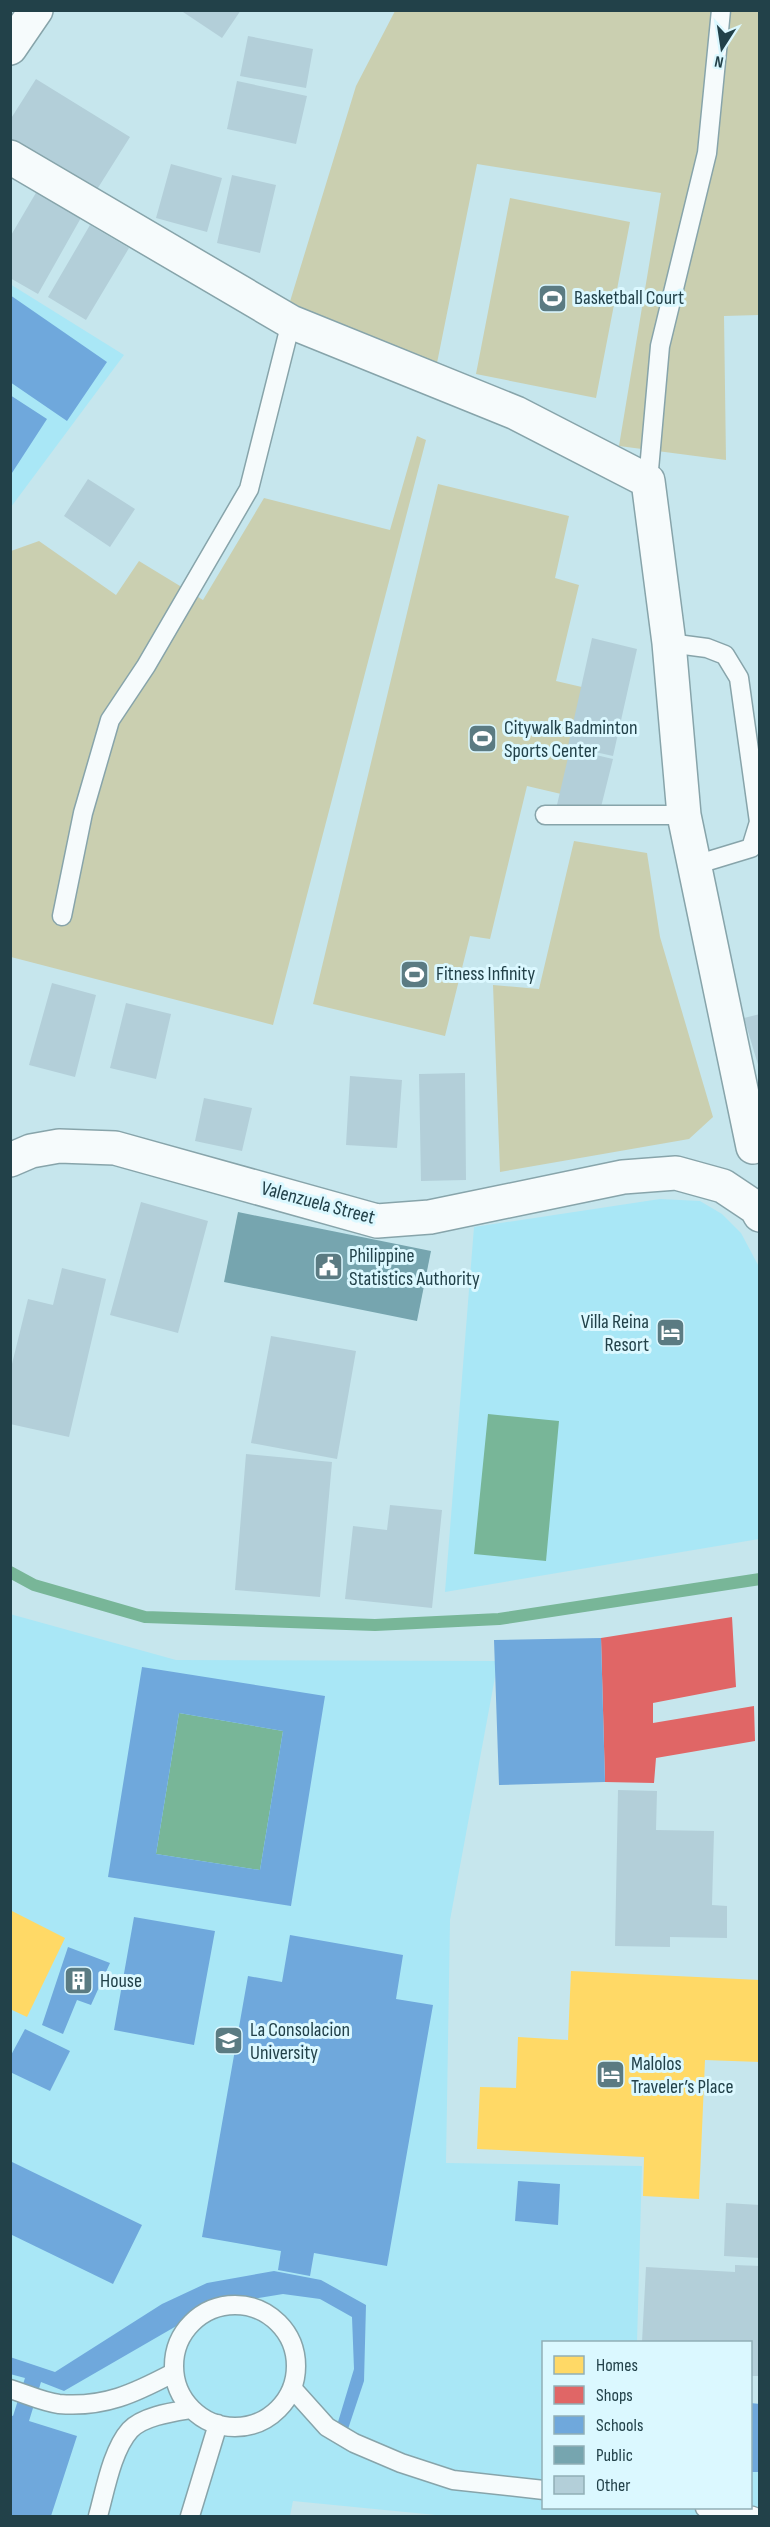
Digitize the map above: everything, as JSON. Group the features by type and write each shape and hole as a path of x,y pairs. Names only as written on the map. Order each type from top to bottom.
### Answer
{"street":[{"path":"10,48 36,10"},
{"path":"10,157 291,322 516,413 648,481 669,643 684,815 756,1147 750,1206"},
{"name":"Valenzuela Street","path":"10,1160 31,1151 59,1146 115,1148 377,1221 430,1218 623,1178 676,1173 723,1186 750,1206"}],"lane":[{"path":"648,481 660,346 708,153 720,10"},
{"path":"63,916 82,813 110,720 146,666 249,489 291,322"},
{"path":"669,643 706,648 725,655 739,678 759,822 751,848 695,865"},
{"path":"545,815 684,815"},
{"path":"231,2304 251,2306 270,2315 285,2329 294,2348 297,2368 292,2388 282,2406 266,2419 246,2426 226,2427 207,2421 191,2409 179,2392 173,2373 174,2353 181,2334 194,2319 212,2308 231,2304"},
{"path":"10,2389 58,2404 104,2403 134,2393 173,2373"},
{"path":"292,2388 327,2427 354,2443 401,2463 453,2480 542,2490"},
{"path":"98,2517 112,2463 130,2429 158,2415 191,2409"},
{"path":"190,2517 218,2424"},
{"path":"710,2509 753,2517"}],"shaded area":[{"path":"395,11 759,11 759,315 724,316 726,460 619,446 661,193 477,164 435,373 288,308 356,86"},
{"name":"Basketball Court","path":"510,198 630,222 596,398 476,374"},
{"path":"10,284 124,355 11,507 10,507"},
{"path":"417,436 426,440 273,1025 11,957 11,551 39,541 116,595 139,561 203,600 264,498 390,530"},
{"name":"Citywalk Badminton Sports Center","path":"438,484 569,516 555,578 579,585 556,681 599,691 574,797 527,786 490,939 470,936 445,1036 313,1004"},
{"path":"574,841 647,853 660,937 713,1117 689,1139 500,1172 493,985 539,989"},
{"path":"660,1199 700,1201 722,1214 741,1233 758,1265 759,1539 445,1592 474,1227"},
{"path":"488,1414 559,1421 546,1561 474,1554"},
{"name":"La Consolacion University","path":"10,1614 176,1660 498,1661 450,1920 446,2163 642,2166 637,2341 542,2341 542,2509 752,2509 752,2403 759,2404 759,2516 446,2516 293,2501 290,2516 11,2516"},
{"path":"179,1713 283,1731 260,1870 156,1854"}],"building: Homes":[{"path":"10,1910 65,1938 27,2017 10,2009"},
{"name":"Malolos Traveler’s Place","path":"571,1971 760,1980 760,2062 705,2060 699,2199 643,2196 644,2157 477,2149 480,2087 516,2088 518,2037 568,2040"}],"building: Shops":[{"path":"732,1617 736,1687 653,1703 653,1723 754,1706 755,1741 656,1758 654,1783 605,1782 601,1638"}],"building: Schools":[{"path":"10,295 107,362 67,421 10,382"},
{"path":"10,395 47,419 10,476"},
{"path":"601,1638 605,1782 499,1785 494,1640"},
{"path":"142,1667 325,1696 291,1906 108,1877","holes":["179,1713 283,1731 260,1870 156,1854"]},
{"path":"134,1917 215,1931 194,2045 114,2030"},
{"path":"290,1935 403,1955 396,1999 433,2005 387,2266 314,2253 310,2276 278,2270 281,2251 202,2237 248,1976 282,1982"},
{"name":"House","path":"68,1947 110,1963 91,2005 77,2000 63,2034 42,2025"},
{"path":"25,2029 70,2051 50,2091 10,2072 10,2057"},
{"path":"10,2161 142,2225 113,2284 10,2234"},
{"path":"518,2181 560,2184 558,2225 515,2221"},
{"path":"274,2271 321,2280 366,2305 364,2381 346,2435 335,2432 354,2369 352,2317 320,2299 283,2294 211,2306 64,2391 41,2382 29,2421 77,2436 51,2516 10,2516 10,2415 13,2416 25,2378 10,2374 10,2357 55,2372 162,2304 207,2283"},
{"path":"752,2403 760,2404 760,2472 752,2472"}],"building: Public":[{"name":"Philippine Statistics Authority","path":"238,1212 431,1251 417,1321 224,1282"}],"building: Other":[{"path":"180,10 241,10 222,38"},
{"path":"248,36 313,49 306,88 240,76"},
{"path":"36,79 130,137 96,191 10,140 10,120"},
{"path":"237,81 307,96 296,144 227,129"},
{"path":"171,164 222,178 207,232 156,218"},
{"path":"232,175 276,185 260,253 217,243"},
{"path":"37,191 82,216 38,294 10,278 10,237"},
{"path":"90,225 129,248 86,320 48,297"},
{"path":"88,479 135,509 110,547 64,516"},
{"path":"592,638 637,649 613,756 568,746"},
{"path":"570,749 613,759 599,815 557,805"},
{"path":"52,983 96,995 75,1077 29,1065"},
{"path":"126,1003 171,1014 156,1079 110,1068"},
{"path":"760,1014 760,1068 759,1068 744,1018"},
{"path":"465,1073 466,1180 421,1181 419,1074"},
{"path":"350,1076 402,1080 397,1148 346,1145"},
{"path":"204,1098 252,1108 242,1151 195,1141"},
{"path":"141,1202 208,1221 178,1333 110,1315"},
{"path":"62,1268 106,1279 69,1437 10,1424 10,1372 28,1299 53,1305"},
{"path":"271,1336 356,1351 337,1459 251,1443"},
{"path":"246,1454 332,1462 320,1597 235,1590"},
{"path":"390,1505 442,1510 432,1608 345,1599 353,1526 387,1530"},
{"path":"618,1790 657,1791 656,1830 714,1831 712,1905 727,1906 727,1938 670,1937 670,1947 615,1946"},
{"path":"726,2203 760,2205 760,2258 724,2256"},
{"path":"735,2265 760,2266 760,2376 752,2376 752,2341 642,2341 646,2267 735,2272"}],"waterway":[{"path":"10,1572 34,1585 145,1617 375,1625 499,1619 760,1579"}],"place":[{"name":"Basketball Court","path":"553,298"},
{"name":"Citywalk Badminton Sports Center","path":"483,739"},
{"name":"Fitness Infinity","path":"415,974"},
{"name":"Philippine Statistics Authority","path":"328,1267"},
{"name":"Villa Reina Resort","path":"670,1333"},
{"name":"House","path":"79,1981"},
{"name":"La Consolacion University","path":"229,2041"},
{"name":"Malolos Traveler’s Place","path":"610,2075"}]}
